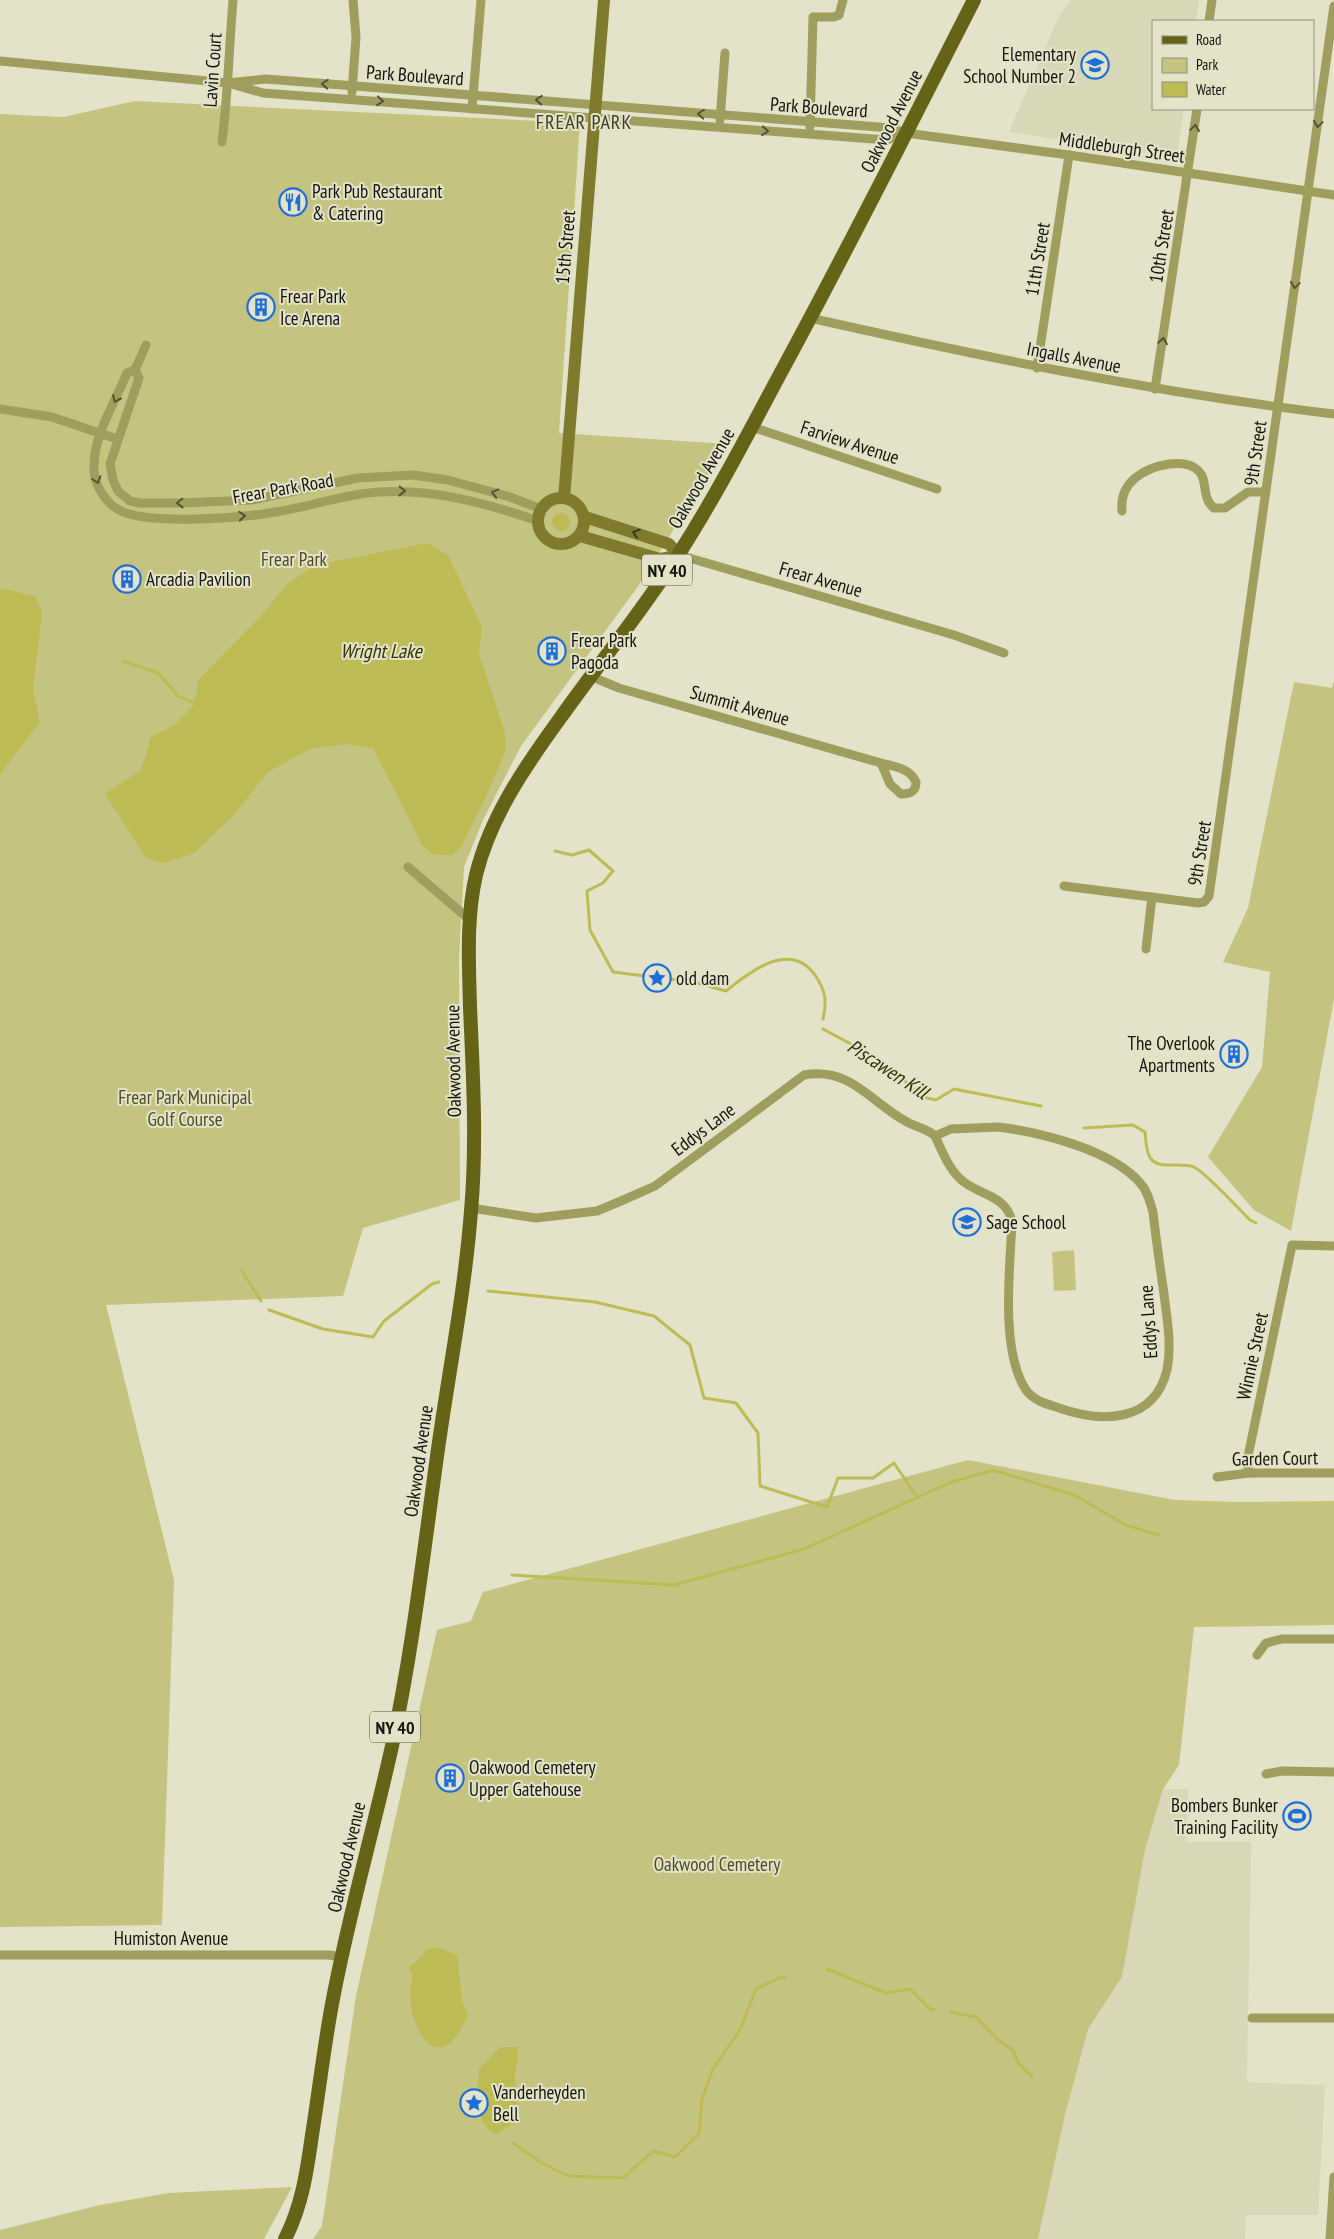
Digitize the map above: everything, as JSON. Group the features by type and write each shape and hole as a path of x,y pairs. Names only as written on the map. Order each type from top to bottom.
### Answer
{"main road":[{"name":"Oakwood Avenue","path":"285,2239 296,2215 307,2171 332,2005 391,1750 406,1676 445,1402 462,1301 472,1208 473,1091 469,957 470,920 474,881 482,853 494,824 531,759 679,554 752,427 974,0"}],"street":[{"name":"Lavin Court","path":"222,142 228,96 233,0"},
{"path":"352,0 356,37 352,99"},
{"path":"472,109 481,0"},
{"name":"15th Street","path":"564,498 604,0"},
{"path":"809,134 813,17 834,17 839,15 843,0"},
{"path":"1209,20 1212,0"},
{"name":"9th Street","path":"1152,897 1204,902 1209,896 1334,6"},
{"path":"720,127 726,53"},
{"name":"Park Boulevard","path":"0,61 228,83 263,93 472,109 720,116 892,128 906,133"},
{"name":"Park Boulevard","path":"228,83 266,79 473,95 720,127 887,140 906,133"},
{"name":"10th Street","path":"1155,389 1198,110"},
{"name":"Middleburgh Street","path":"906,133 1069,155 1334,195"},
{"name":"11th Street","path":"1037,368 1069,155"},
{"name":"Ingalls Avenue","path":"810,318 1037,368 1155,389 1334,414"},
{"name":"Frear Park Road","path":"146,345 135,370 128,373 96,444 94,471 102,494 115,508 142,518 260,515 354,495 395,491 443,495 540,515"},
{"name":"Frear Park Road","path":"135,370 139,378 110,464 112,480 122,495 130,500 140,503 252,500 358,478 414,475 448,480 510,497 540,515"},
{"path":"0,409 52,417 117,439"},
{"name":"Farview Avenue","path":"752,427 937,489"},
{"path":"1122,511 1124,497 1135,477 1155,466 1173,464 1195,468 1204,479 1207,499 1214,508 1225,508 1248,492 1266,492"},
{"path":"564,498 577,504 585,523 580,536 568,544 554,543 542,535 540,515 551,500 564,498"},
{"path":"584,517 669,544 679,554"},
{"path":"580,536 660,559 679,554"},
{"name":"Frear Avenue","path":"679,554 954,635 1004,653"},
{"name":"Summit Avenue","path":"590,676 619,688 881,763"},
{"path":"408,867 470,920"},
{"path":"1064,886 1152,897 1146,949"},
{"name":"Eddys Lane","path":"472,1208 536,1218 597,1210 655,1186 804,1074 821,1072 832,1074 858,1086 907,1122 935,1136 944,1157 963,1182 991,1194 1011,1213 1008,1320 1019,1375 1026,1390 1032,1397 1072,1413 1114,1417 1132,1414 1146,1405 1158,1393 1167,1370 1168,1329 1153,1212 1148,1196 1140,1183 1111,1160 1102,1156 1059,1139 1016,1129 998,1126 952,1129 935,1136"},
{"name":"Winnie Street","path":"1250,1473 1247,1461 1292,1245 1334,1246"},
{"name":"Garden Court","path":"1217,1477 1250,1473 1334,1473"},
{"path":"1257,1655 1266,1643 1282,1640 1334,1639"},
{"path":"1266,1774 1282,1771 1334,1772"},
{"name":"Humiston Avenue","path":"0,1955 319,1955 342,1957"},
{"path":"1252,2018 1334,2018"},
{"path":"1330,2239 1334,2177"}],"shaded area":[{"name":"Elementary School Number 2","path":"1071,0 1199,0 1196,20 1152,20 1152,110 1184,110 1177,158 1009,132 1059,16"},
{"path":"1163,1789 1188,1789 1186,1842 1251,1842 1247,2082 1325,2085 1318,2215 1246,2215 1245,2239 1038,2239 1065,2115 1088,2029 1122,1977 1145,1851"}],"green space":[{"name":"Frear Park","path":"135,101 580,123 559,433 727,444 639,585 521,746 483,820 464,867 459,956 460,1200 363,1228 343,1296 106,1305 174,1580 162,1925 0,1927 0,114 63,117"},
{"path":"1334,679 1334,999 1291,1231 1254,1210 1208,1157 1262,1067 1270,972 1223,962 1248,908 1294,682 1332,688"},
{"path":"1074,1250 1076,1290 1054,1291 1052,1252"},
{"name":"Oakwood Cemetery","path":"968,1460 1175,1500 1237,1502 1334,1501 1334,1625 1194,1627 1179,1765 1163,1789 1145,1850 1122,1977 1088,2029 1065,2115 1038,2239 313,2239 322,2226 356,1996 437,1630 471,1621 483,1592"},
{"path":"292,2187 264,2239 0,2239 0,2230 100,2205 169,2193"}],"water":[{"path":"561,513 569,518 570,522 565,530 561,531 553,526 552,522 557,514"},
{"name":"Wright Lake","path":"427,543 448,555 482,627 479,654 505,733 505,752 485,799 461,846 453,855 434,855 422,845 373,748 345,744 310,749 268,772 232,817 193,854 164,863 146,858 105,794 141,770 151,737 174,725 194,705 199,679 261,616 287,584 316,565"},
{"path":"0,589 36,597 42,612 33,689 40,722 0,774"},
{"path":"436,1947 457,1955 462,2001 468,2014 456,2036 445,2046 434,2047 424,2040 417,2027 412,2010 410,1992 413,1975 409,1970 410,1966 428,1950"},
{"path":"500,2047 517,2047 518,2051 515,2081 518,2120 496,2135 483,2122 477,2096 479,2069"}],"waterway":[{"name":"Piscawen Kill","path":"123,661 158,673 178,696 196,704"},
{"name":"Piscawen Kill","path":"555,851 572,855 589,850 613,871 603,883 587,891 590,930 613,972 694,982 726,991 747,975 770,962 782,959 794,960 805,965 815,975 821,986 825,1002 823,1019"},
{"name":"Piscawen Kill","path":"823,1029 879,1059 923,1097 936,1100 954,1089 1041,1106"},
{"name":"Piscawen Kill","path":"1084,1128 1133,1125 1145,1132 1148,1152 1153,1161 1161,1165 1194,1167 1250,1220 1256,1223"},
{"path":"242,1271 261,1301"},
{"path":"269,1310 323,1329 373,1337 384,1321 432,1284 439,1282"},
{"path":"488,1291 595,1302 654,1316 690,1345 704,1398 736,1403 758,1433 760,1486 827,1507 838,1478 873,1478 894,1463 917,1497"},
{"path":"512,1575 674,1585 804,1549 949,1483 993,1470 1074,1495 1126,1525 1159,1535"},
{"path":"827,1969 886,1993 910,1989 930,2009 934,2010"},
{"path":"513,2143 540,2162 568,2176 623,2178 653,2151 675,2157 699,2134 702,2099 713,2069 740,2030 756,1989 785,1977"},
{"path":"951,2012 976,2017 999,2041 1013,2050 1019,2064 1032,2077"}],"place":[{"name":"Elementary School Number 2","path":"1095,65"},
{"name":"Park Pub Restaurant & Catering","path":"293,202"},
{"name":"Frear Park Ice Arena","path":"261,307"},
{"name":"Arcadia Pavilion","path":"127,579"},
{"name":"Frear Park Pagoda","path":"552,651"},
{"name":"old dam","path":"657,978"},
{"name":"The Overlook Apartments","path":"1234,1054"},
{"name":"Sage School","path":"967,1222"},
{"name":"Oakwood Cemetery Upper Gatehouse","path":"450,1778"},
{"name":"Bombers Bunker Training Facility","path":"1297,1816"},
{"name":"Vanderheyden Bell","path":"474,2103"}],"district":[{"name":"FREAR PARK","path":"584,122"}],"park label":[{"name":"Frear Park Municipal Golf Course","path":"185,1108"}]}
